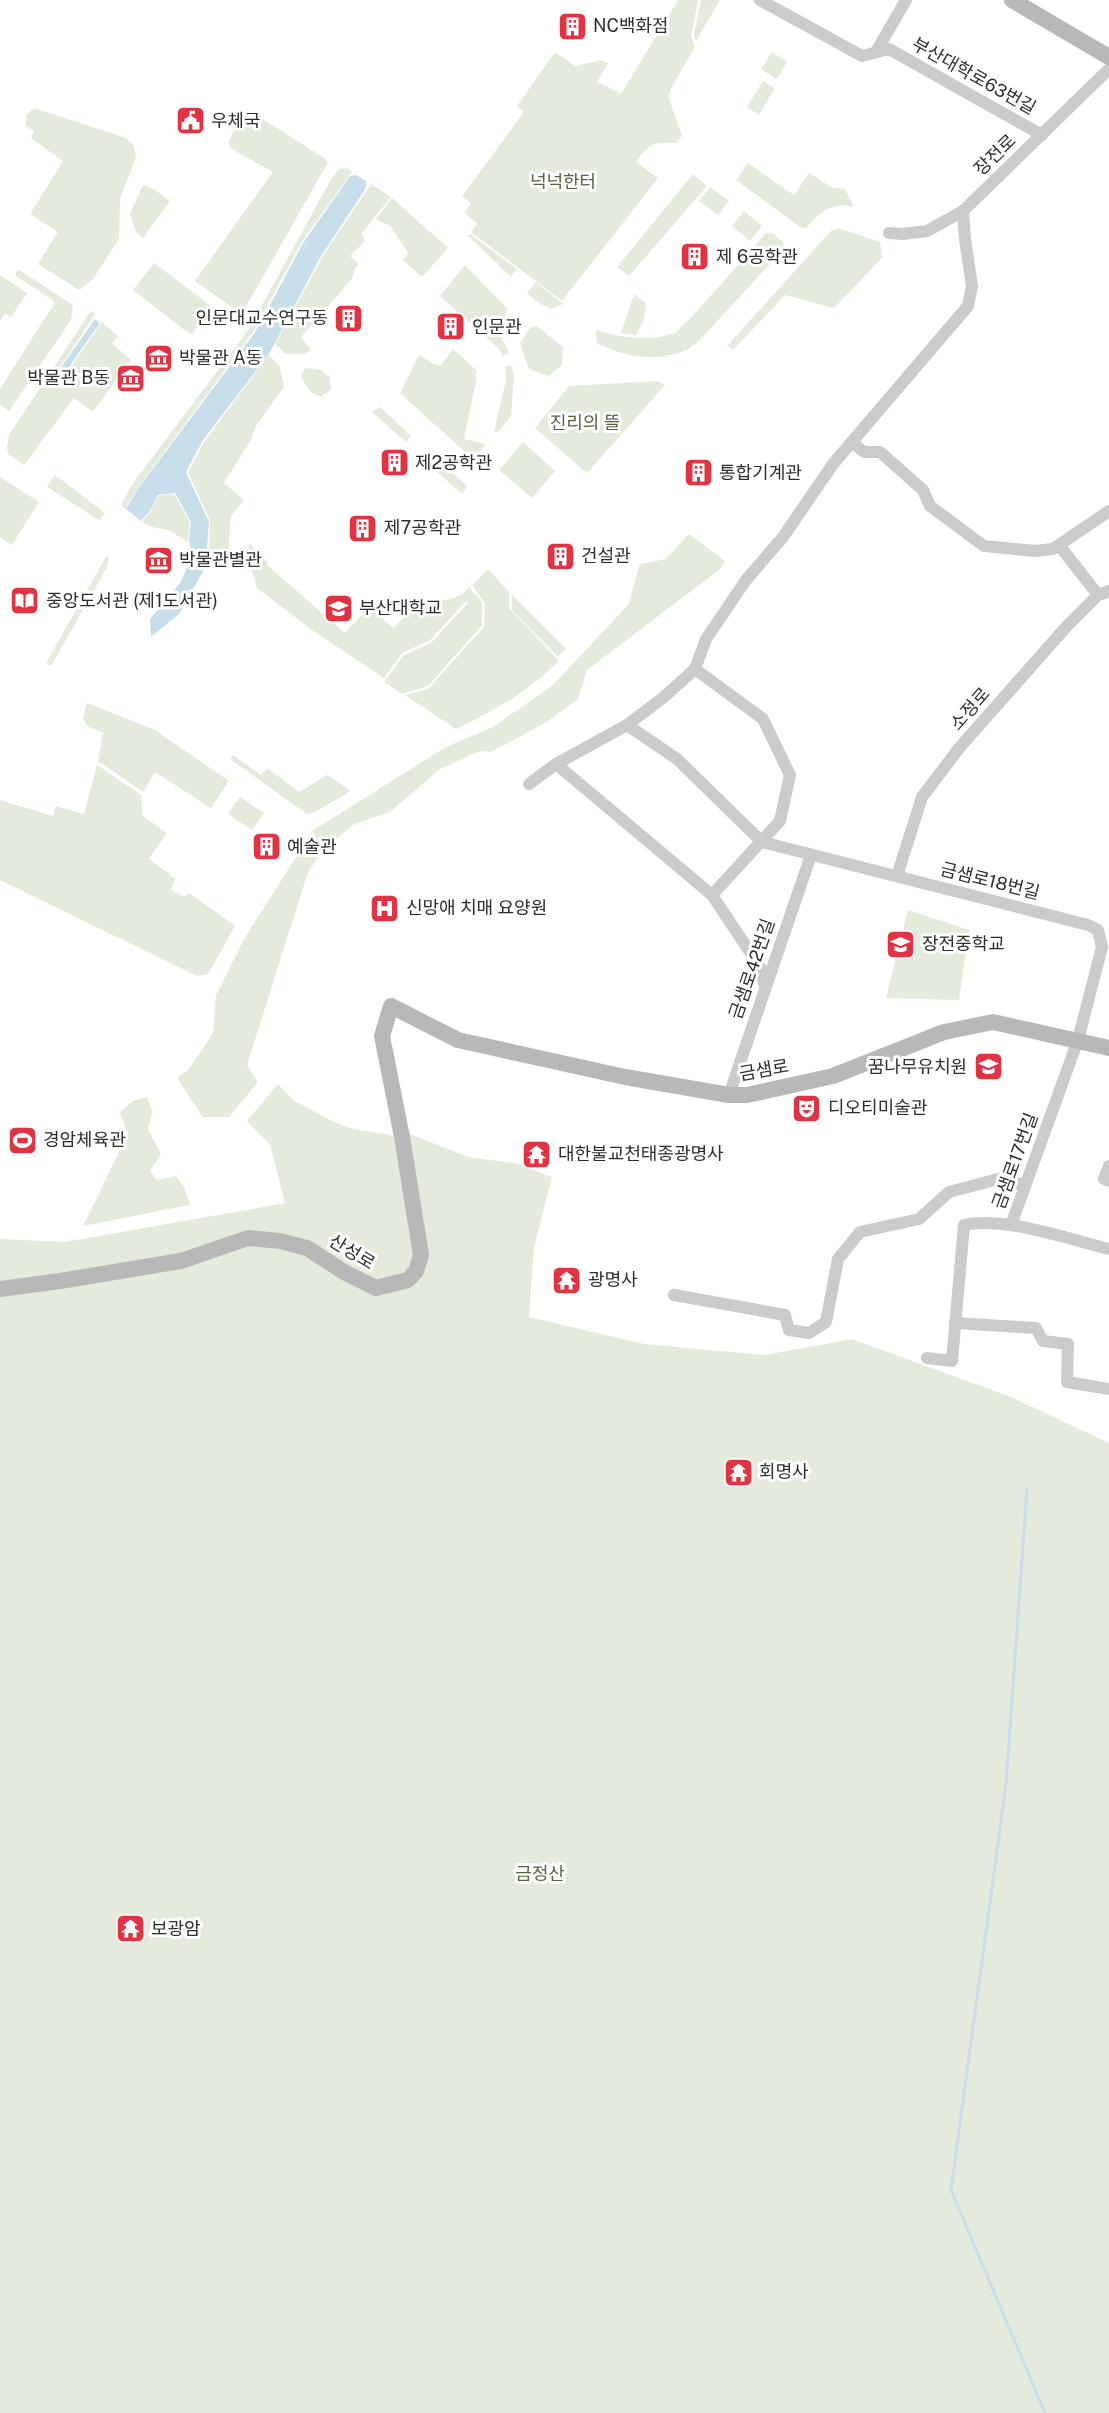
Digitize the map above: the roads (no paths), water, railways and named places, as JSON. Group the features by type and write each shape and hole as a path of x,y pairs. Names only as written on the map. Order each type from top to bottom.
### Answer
{"main road":[{"path":"1012,0 1109,57"},
{"name":"금샘로","path":"391,1006 458,1040 626,1077 729,1095 747,1095 833,1076 944,1032 993,1022 1109,1048"},
{"name":"산성로","path":"0,1288 60,1281 181,1261 248,1238 280,1241 307,1248 344,1272 374,1287 380,1288 408,1280 416,1270 421,1255 402,1137 382,1036 391,1006"}],"street":[{"name":"부산대학로63번길","path":"760,0 862,56 890,49 1042,135"},
{"path":"876,52 906,0"},
{"name":"장전로","path":"889,233 927,231 963,211 1109,69"},
{"path":"529,784 556,764 627,725 664,697 695,669 706,639 726,606 783,537 833,464 968,306 972,286 963,211"},
{"path":"852,442 864,452 880,452 923,490 930,506 984,546 1035,551 1053,549 1109,511"},
{"path":"1059,545 1104,593"},
{"name":"소정로","path":"897,876 922,797 960,747 1067,626 1104,593"},
{"path":"695,669 763,719 790,775 780,821 712,895"},
{"name":"금샘로18번길","path":"627,725 677,759 762,842 1089,925 1098,930 1102,947 1078,1040"},
{"path":"556,764 712,895 762,970 765,987"},
{"name":"금샘로42번길","path":"729,1095 811,855"},
{"name":"금샘로17번길","path":"927,1358 952,1361 964,1225 978,1222 1011,1225 1078,1040"},
{"path":"1109,1166 1104,1179 1109,1181"},
{"path":"674,1295 785,1315 789,1330 809,1333 826,1322 838,1259 860,1232 919,1219 949,1192 1002,1178 1025,1186"},
{"path":"1011,1225 1109,1249"},
{"path":"955,1323 1036,1328 1043,1341 1068,1344 1067,1382 1109,1389"}],"water":[{"path":"356,175 366,181 366,188 321,256 269,354 203,440 186,472 209,522 206,560 208,562 180,613 151,637 150,619 180,583 192,558 189,539 191,522 175,493 158,495 150,511 141,521 126,509 140,486 256,331 303,243 350,176"},
{"path":"95,319 100,323 55,387 50,383"}],"waterway":[{"path":"1027,1489 1006,1784 951,2190 1045,2413"}],"place":[{"name":"NC백화점","path":"572,26"},
{"name":"우체국","path":"190,121"},
{"name":"제 6공학관","path":"695,257"},
{"name":"인문대교수연구동","path":"349,318"},
{"name":"인문관","path":"451,327"},
{"name":"박물관 A동","path":"158,358"},
{"name":"박물관 B동","path":"131,378"},
{"name":"제2공학관","path":"394,463"},
{"name":"통합기계관","path":"698,473"},
{"name":"제7공학관","path":"363,528"},
{"name":"건설관","path":"560,556"},
{"name":"박물관별관","path":"158,560"},
{"name":"중앙도서관 (제1도서관)","path":"25,601"},
{"name":"부산대학교","path":"338,608"},
{"name":"예술관","path":"266,847"},
{"name":"신망애 치매 요양원","path":"385,908"},
{"name":"장전중학교","path":"901,944"},
{"name":"꿈나무유치원","path":"988,1067"},
{"name":"디오티미술관","path":"807,1108"},
{"name":"경암체육관","path":"22,1140"},
{"name":"대한불교천태종광명사","path":"537,1154"},
{"name":"광명사","path":"567,1280"},
{"name":"회명사","path":"738,1472"},
{"name":"보광암","path":"130,1929"}],"park label":[{"name":"넉넉한터","path":"563,182"},
{"name":"진리의 뜰","path":"585,423"},
{"name":"금정산","path":"540,1874"}]}
